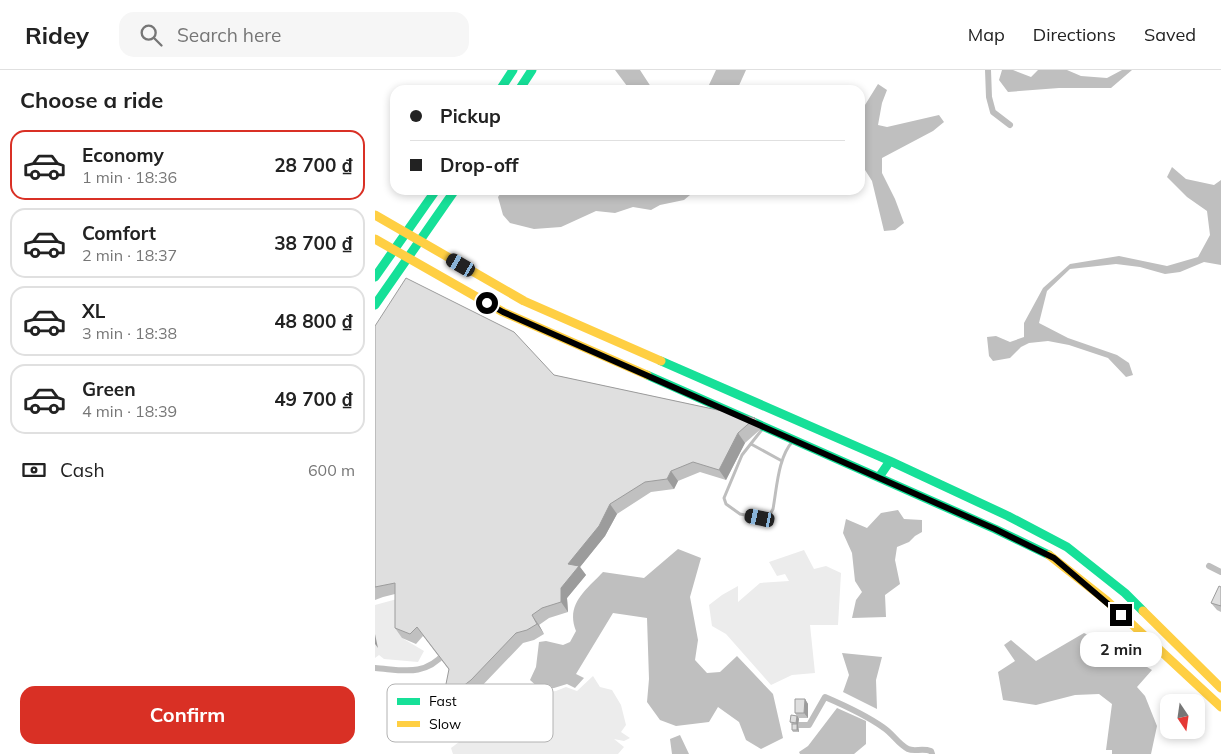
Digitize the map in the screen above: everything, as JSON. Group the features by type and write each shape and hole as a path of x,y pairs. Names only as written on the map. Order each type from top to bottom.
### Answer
{"main road":[{"path":"503,85 513,70"},
{"path":"522,85 532,70"},
{"path":"375,277 432,195"},
{"path":"375,305 452,195"},
{"path":"375,215 524,301 890,461 1008,516 1067,548 1125,593 1221,688"},
{"path":"375,239 503,312 879,477 995,529 1054,558 1107,601 1221,707"},
{"path":"879,477 890,461"}],"street":[{"path":"988,70 989,97 993,112 1009,125"},
{"path":"1209,566 1221,572"},
{"path":"375,668 418,671 434,663 448,649"},
{"path":"799,725 809,725 825,697 864,715 887,730 901,745 911,750 923,749 931,751 932,754"}],"lane":[{"path":"764,427 742,455 724,498 726,504 740,514 765,519 769,516 773,509 783,461 788,446 794,440"},
{"path":"751,444 783,461"}],"shaded area":[{"path":"615,70 640,70 650,85 626,85"},
{"path":"716,70 746,70 739,85 709,85"},
{"path":"1002,70 1013,70 1031,77 1038,70 1067,70 1081,76 1107,78 1122,70 1132,70 1111,88 1059,88 1008,92 999,80"},
{"path":"878,84 887,90 882,103 878,125 887,127 939,115 944,122 933,131 882,158 882,173 904,223 895,230 884,231 872,181 865,170 865,105"},
{"path":"1172,167 1186,179 1214,185 1221,180 1221,265 1204,262 1180,272 1165,274 1140,267 1116,264 1070,269 1047,291 1039,323 1068,338 1117,355 1129,363 1133,375 1126,377 1108,358 1069,345 1048,341 1029,343 1021,347 1010,358 993,361 989,356 987,337 996,336 1010,342 1024,337 1024,323 1043,288 1070,264 1119,256 1167,266 1198,257 1210,235 1207,211 1187,197 1167,177"},
{"path":"499,195 690,195 684,200 660,205 651,210 633,207 615,213 596,211 561,227 534,229 510,223 503,215 498,197"},
{"path":"898,510 904,519 922,520 922,532 909,542 897,547 895,560 900,584 885,595 886,617 852,618 856,600 862,592 855,581 852,553 843,533 846,519 867,528 881,513"},
{"path":"678,549 701,558 690,597 698,640 695,660 707,673 720,672 737,656 773,694 783,738 761,749 746,740 739,722 718,707 709,722 676,726 660,720 647,702 649,679 647,618 613,613 576,674 584,678 575,688 567,684 553,688 553,684 534,684 530,680 536,667 539,642 546,641 563,645 570,642 576,631 573,621 575,605 603,572 644,578"},
{"path":"804,550 814,569 826,566 841,573 838,625 810,625 815,673 792,675 771,685 726,634 712,626 709,605 738,586 738,602 760,583 789,581 785,574 777,576 769,562"},
{"path":"397,599 402,638 424,651 418,662 384,659 379,655 375,658 375,605"},
{"path":"1084,633 1116,648 1152,670 1137,687 1145,696 1157,726 1151,754 1112,754 1112,750 1106,750 1112,704 1099,694 1075,695 1036,705 1003,700 998,672 1015,661 1004,645 1011,640 1036,661"},
{"path":"842,653 882,657 876,680 877,709 843,692 849,675"},
{"path":"593,676 600,687 612,690 621,705 626,725 621,732 630,738 624,741 614,739 624,747 618,754 453,754 451,748 459,742 553,742 553,691 566,687 577,691"},
{"path":"837,708 866,721 866,744 854,754 800,754 799,752 808,746"},
{"path":"680,735 689,754 672,754 670,739"}],"building":[{"path":"406,278 514,332 554,375 755,418 738,433 719,470 693,462 671,471 667,479 645,482 610,504 599,526 568,564 579,566 561,588 561,602 542,608 532,615 537,624 527,630 516,633 466,684 446,684 449,669 417,627 410,634 395,628 395,583 375,587 375,326"},
{"path":"1219,586 1221,587 1221,606 1211,603"},
{"path":"795,699 805,699 804,713 795,713"},
{"path":"791,715 797,716 796,723 790,722"},
{"path":"792,724 797,724 797,730 792,730"}],"traffic: fast":[{"path":"503,85 513,70"},
{"path":"522,85 532,70"},
{"path":"375,277 432,195"},
{"path":"375,305 452,195"},
{"path":"661,361 890,461 1008,516 1067,547 1125,593 1143,611"},
{"path":"647,375 995,529 1049,555"},
{"path":"879,477 890,461"}],"traffic: slow":[{"path":"375,215 524,301 661,361"},
{"path":"375,239 503,312 647,375"},
{"path":"1049,555 1107,601 1221,707"},
{"path":"1143,611 1221,688"}],"route":[{"path":"487,303 503,312 995,529 1054,558 1107,601 1121,615"}]}
